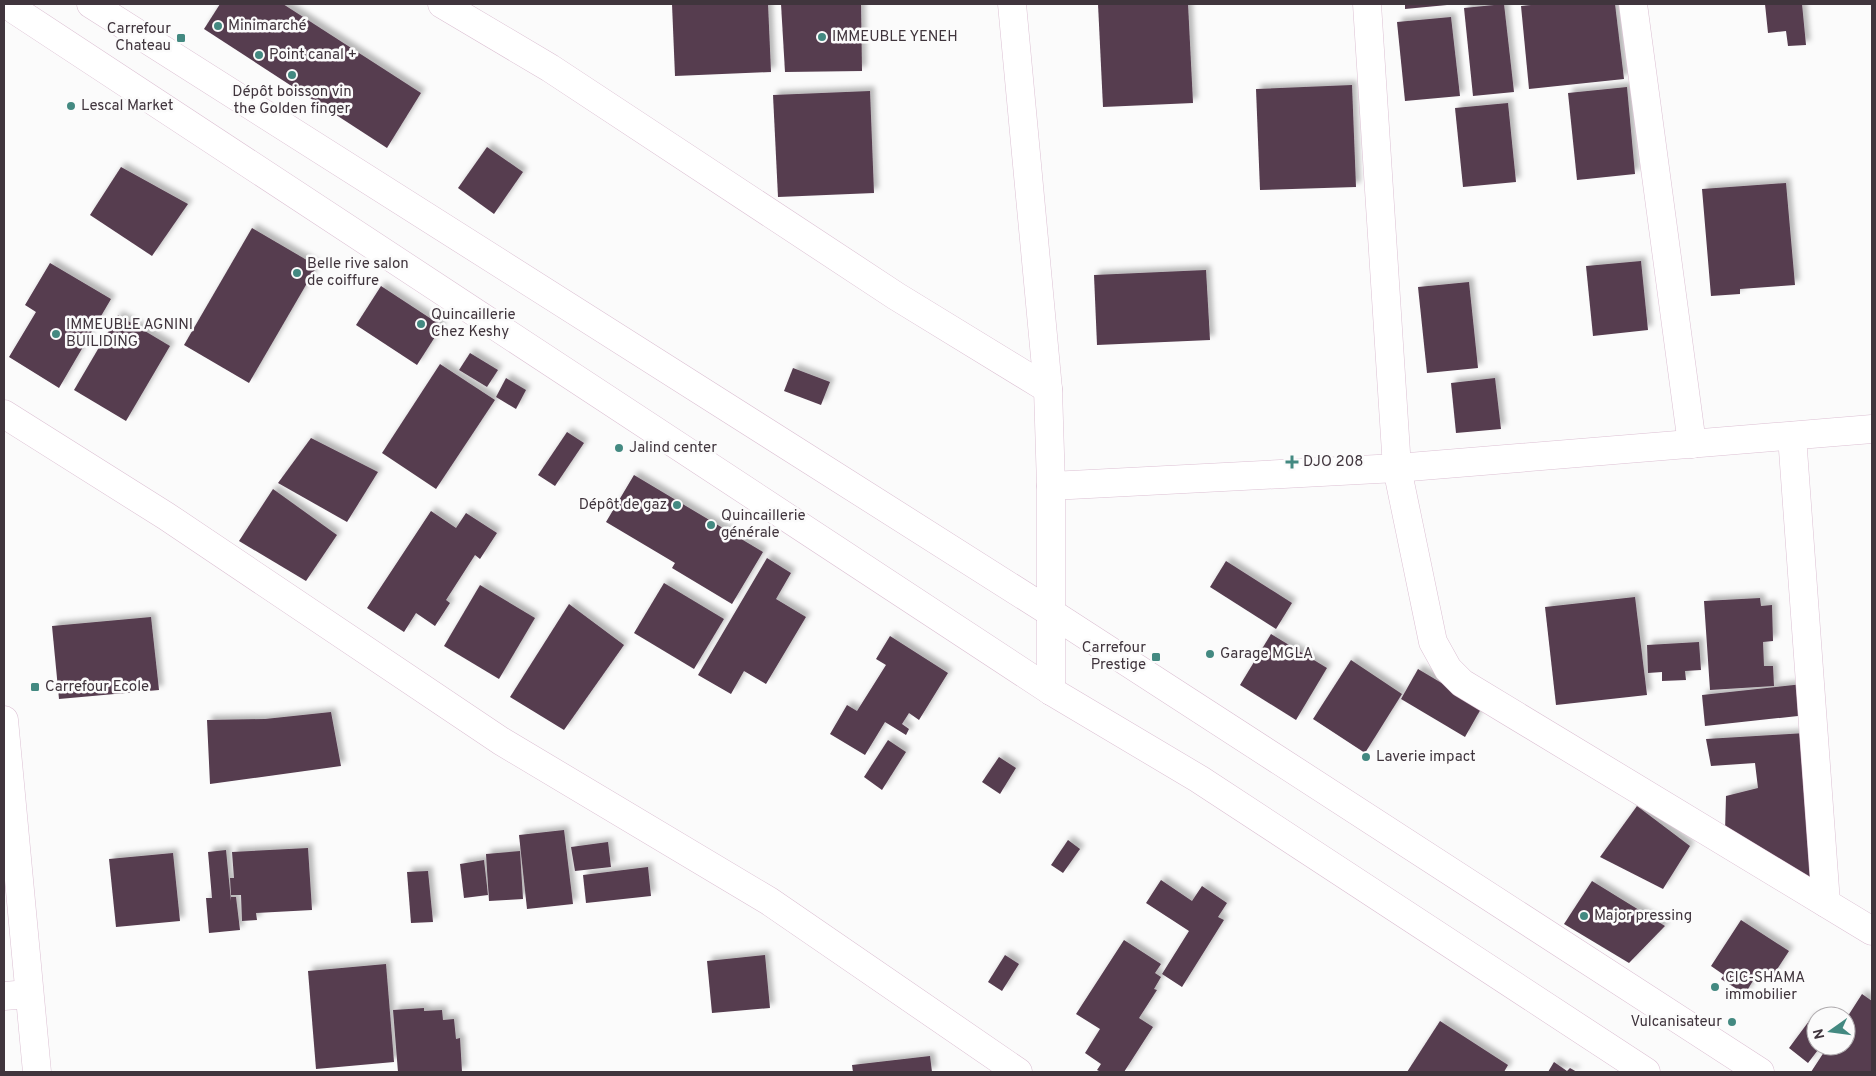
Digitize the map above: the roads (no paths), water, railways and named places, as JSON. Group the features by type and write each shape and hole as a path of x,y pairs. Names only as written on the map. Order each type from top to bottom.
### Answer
{"street":[{"path":"442,4 550,68 896,296 1048,389"},
{"path":"1012,4 1048,389 1053,614 1051,691"},
{"path":"1367,4 1397,468 1432,642 1448,669 1462,683 1872,931"},
{"path":"1633,4 1692,444"},
{"path":"102,6 1053,614 1760,1072"},
{"path":"12,11 1051,691 1199,779 1646,1072"},
{"path":"4,414 166,516 501,741 768,901 1018,1072"},
{"path":"1051,486 1397,468 1872,429"},
{"path":"1792,436 1826,903"},
{"path":"4,720 17,995 37,1072"}],"place":[{"name":"Minimarché","path":"218,26"},
{"name":"IMMEUBLE YENEH","path":"822,37"},
{"name":"Carrefour Chateau","path":"181,38"},
{"name":"Point canal +","path":"259,55"},
{"name":"Dépôt boisson vin the Golden finger","path":"292,75"},
{"name":"Lescal Market","path":"71,106"},
{"name":"Belle rive salon de coiffure","path":"297,273"},
{"name":"Quincaillerie Chez Keshy","path":"421,324"},
{"name":"IMMEUBLE AGNINI BUILIDING","path":"56,334"},
{"name":"Jalind center","path":"619,448"},
{"name":"DJO 208","path":"1292,462"},
{"name":"Dépôt de gaz","path":"677,505"},
{"name":"Quincaillerie générale","path":"711,525"},
{"name":"Garage MGLA","path":"1210,654"},
{"name":"Carrefour Prestige","path":"1156,657"},
{"name":"Carrefour Ecole","path":"35,687"},
{"name":"Laverie impact","path":"1366,757"},
{"name":"Major pressing","path":"1584,916"},
{"name":"CIC-SHAMA immobilier","path":"1715,987"},
{"name":"Vulcanisateur","path":"1732,1022"}]}
